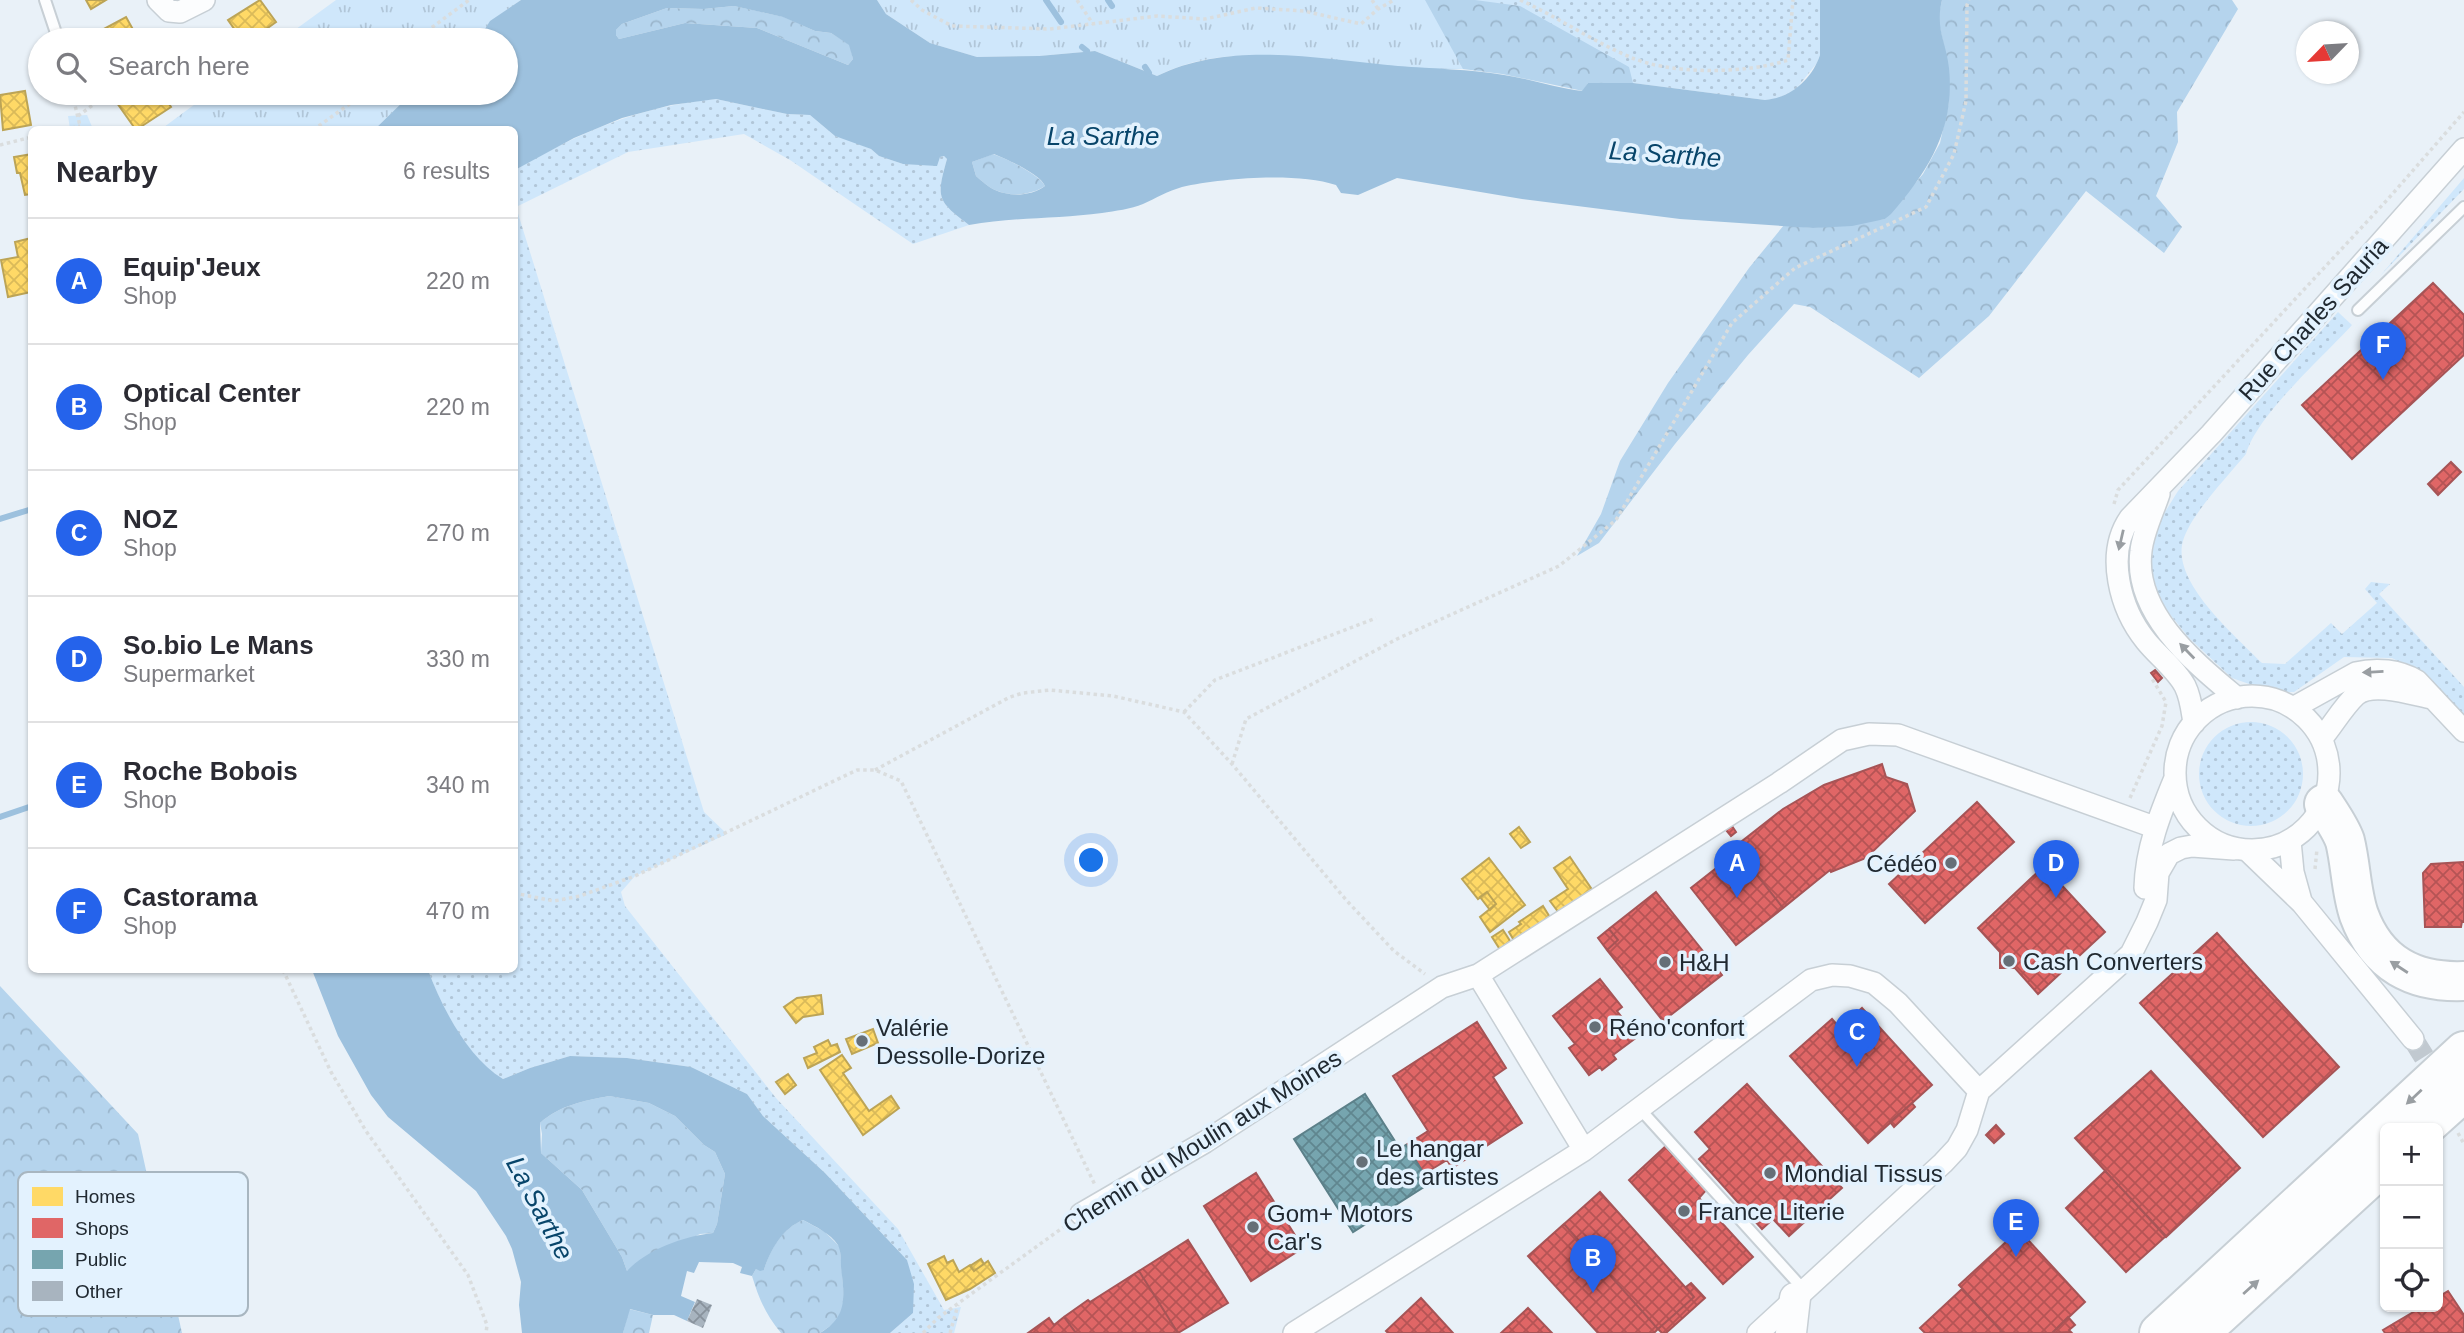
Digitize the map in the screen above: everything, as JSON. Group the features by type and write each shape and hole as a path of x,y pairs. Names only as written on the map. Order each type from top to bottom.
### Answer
{"highway":[{"path":"2324,804 2344,838 2358,914 2370,938 2389,961 2411,975 2464,981"},
{"path":"2159,1333 2464,1051"},
{"path":"2435,1123 2463,1110"},
{"path":"2200,1333 2380,1169"},
{"path":"2137,1333 2170,1304 2265,1236"}],"street":[{"path":"158,0 169,11 180,12 204,0"},
{"name":"Rue Charles Sauria","path":"2194,723 2185,685 2146,641 2125,602 2118,573 2118,556 2124,528 2130,518 2162,488 2464,149"},
{"name":"Rue Charles Sauria","path":"2162,488 2141,552 2141,574 2147,598 2171,635 2236,698"},
{"path":"2293,708 2346,678 2367,671 2387,671 2409,676 2417,681 2464,731"},
{"path":"2322,738 2357,695 2366,690 2375,688 2401,691 2431,698"},
{"path":"1758,1333 1957,1148 1979,1091 2131,954 2156,900 2158,873 2172,851 2192,846 2241,850 2262,851 2282,846 2314,821 2324,804 2330,782 2329,760 2322,738 2310,721 2293,708 2270,697 2236,698 2218,703 2200,716 2185,734 2177,755 2175,778 2180,802 2193,823 2211,839 2241,850 2302,903 2413,1039"},
{"name":"Chemin du Moulin aux Moines","path":"1081,1214 1216,1135 1443,987 1478,975 1842,740 1869,734 1898,735 2154,827"},
{"path":"2147,922 2145,885 2154,827 2175,778"},
{"path":"2290,841 2293,872 2302,903"},
{"path":"1478,975 1584,1150"},
{"path":"1294,1333 1584,1150 1811,980 1832,975 1850,976 1874,983 1898,1003 1979,1091"},
{"path":"1791,1333 1800,1294"}],"lane":[{"path":"45,0 54,28"},
{"path":"2358,310 2464,207"},
{"path":"1640,1109 1800,1294"}],"path":[{"path":"431,28 469,0"},
{"path":"911,0 922,10 952,26 1050,29 1157,16 1205,19 1256,8 1304,11 1361,24 1378,9 1394,0"},
{"path":"1077,0 1093,24"},
{"path":"1372,0 1378,9"},
{"path":"1520,0 1632,58 1690,71 1768,66 1788,60 1793,0"},
{"path":"1232,764 1246,719 1399,638 1559,566 1616,520 1732,323 1795,268 1926,207 1954,154 1966,101 1969,0"},
{"path":"75,105 80,126"},
{"path":"78,116 93,105"},
{"path":"318,126 348,105"},
{"path":"0,145 28,138"},
{"path":"1184,712 1215,680 1376,618"},
{"path":"875,770 1023,692 1050,690 1113,696 1184,712 1232,764 1333,886 1394,951 1443,987"},
{"path":"518,894 554,901 580,896 635,876 858,770 875,770 901,781 1104,1202"},
{"path":"284,973 331,1072 366,1131 468,1275 487,1325 486,1333"},
{"name":"Chemin du Moulin aux Moines","path":"923,1333 938,1318 1081,1214"},
{"path":"950,1333 959,1303"}],"green space":[{"path":"336,0 521,0 491,21 486,28 298,28"},
{"path":"877,0 1425,0 1463,69 1262,55 1198,61 1157,76 1095,51 1039,56 977,57 930,43 886,14"},
{"path":"1422,0 1475,0 1520,6 1629,67 1633,83 1588,83 1583,91 1502,74 1463,69 1428,69 1240,54"},
{"path":"1425,0 1820,0 1820,55 1817,63 1796,89 1777,99 1765,100 1633,83"},
{"path":"1942,0 2232,0 2238,9 2177,112 2178,142 2156,196 2182,227 2164,253 2086,191 1989,316 1919,378 1810,307 1794,304 1675,444 1599,543 1577,556 1601,514 1620,461 1668,383 1749,268 1784,225 1813,228 1885,219 1923,174 1940,143 1949,102 1948,66 1938,18"},
{"path":"734,6 784,17 815,31 831,33 850,45 853,59 848,65 757,28 685,23 619,39 616,35 616,30 622,24 667,8 704,9"},
{"path":"716,99 787,114 810,115 835,136 903,164 917,164 944,156 947,159 941,182 942,198 951,210 969,225 913,244 790,160 744,134 628,152 518,206 518,168 563,144 611,123 688,103"},
{"path":"194,105 400,105 378,126 165,126"},
{"path":"87,115 92,126 70,126 68,116"},
{"path":"993,154 1030,172 1045,186 1027,193 1014,194 990,187 976,176 972,162"},
{"path":"2464,178 2464,189 2380,276"},
{"path":"518,213 704,812 727,834 635,876 621,892 625,906 776,1098 898,1229 944,1310 961,1307 954,1333 890,1333 913,1313 907,1260 825,1173 763,1116 747,1094 691,1067 627,1058 570,1056 503,1079 490,1070 467,1045 441,1000 429,973 518,973"},
{"path":"2338,312 2352,325 2277,404 2263,422 2246,454 2193,519 2183,541 2182,557 2187,574 2208,607 2262,663 2285,664 2331,623 2342,634 2377,603 2365,589 2371,582 2390,584 2379,594 2464,687 2464,715 2418,672 2392,658 2344,657 2294,692 2272,692 2232,678 2189,638 2165,608 2156,589 2151,567 2154,541 2160,520 2178,491"},
{"path":"2251,722 2271,726 2288,737 2299,754 2303,774 2299,794 2288,811 2271,822 2251,826 2231,822 2214,811 2203,794 2199,774 2203,754 2214,737 2231,726"},
{"path":"0,986 138,1134 146,1172 18,1172 18,1316 178,1316 182,1333 0,1333"},
{"path":"609,1096 649,1103 675,1116 704,1145 715,1152 725,1174 717,1224 713,1233 700,1234 627,1271 622,1257 582,1190 541,1153 540,1123 564,1108"},
{"path":"803,1220 825,1232 840,1247 843,1307 836,1322 820,1333 781,1333 771,1320 752,1276 756,1269 764,1270 770,1254 783,1234"},
{"path":"629,1309 653,1315 649,1333 623,1333"}],"water":[{"name":"La Sarthe","path":"521,0 877,0 886,14 930,43 977,57 1039,56 1095,51 1157,76 1214,58 1275,55 1491,73 1582,91 1588,83 1633,83 1765,100 1792,91 1812,72 1820,55 1820,0 1942,0 1940,27 1948,59 1950,90 1948,110 1937,147 1905,198 1885,219 1852,226 1813,228 1680,219 1522,199 1397,178 1358,195 1341,193 1336,185 1301,179 1217,181 1182,187 1128,209 969,225 945,204 942,198 941,182 947,159 944,156 940,157 937,166 903,164 835,136 810,115 787,114 716,99 671,105 622,118 574,138 518,168 518,126 378,126 400,105 518,105 518,28 486,28 490,21","holes":["734,6 783,17 815,31 831,33 849,45 853,59 848,65 757,28 685,23 619,39 616,35 616,30 622,24 667,8 704,9","994,154 1030,172 1045,186 1034,192 1007,194 990,187 976,176 972,162"]},
{"name":"La Sarthe","path":"313,973 429,973 448,1015 467,1045 490,1070 503,1079 570,1056 627,1058 691,1067 747,1094 763,1116 825,1173 907,1260 914,1284 913,1313 890,1333 820,1333 836,1319 842,1304 840,1253 838,1245 831,1237 803,1220 783,1234 764,1270 756,1269 752,1276 740,1273 742,1267 733,1263 699,1262 694,1273 687,1271 681,1296 695,1302 687,1321 674,1315 653,1315 630,1309 623,1333 522,1333 519,1305 521,1282 506,1236 476,1191 388,1117 371,1095 338,1036","holes":["609,1096 649,1103 675,1116 704,1145 715,1152 725,1174 717,1224 713,1233 666,1245 644,1257 627,1271 622,1257 582,1190 541,1153 540,1123 564,1108"]}],"building: Homes":[{"path":"86,0 106,0 91,9"},
{"path":"260,0 276,22 268,28 234,28 228,20"},
{"path":"126,17 132,28 106,28"},
{"path":"25,91 31,125 3,130 0,95"},
{"path":"118,105 171,107 142,126 133,126"},
{"path":"28,155 28,195 25,195 14,157"},
{"path":"28,239 28,293 8,297 1,260 18,257 15,242"},
{"path":"1519,827 1530,842 1521,848 1510,834"},
{"path":"1570,857 1593,891 1559,913 1550,901 1568,889 1554,868"},
{"path":"1489,858 1525,905 1490,932 1480,917 1496,904 1487,892 1478,899 1462,879"},
{"path":"1487,892 1496,904 1490,910 1480,897"},
{"path":"1543,906 1551,919 1515,942 1509,932"},
{"path":"1503,930 1512,944 1501,951 1492,937"},
{"path":"821,995 823,1014 803,1017 796,1023 784,1007 797,998"},
{"name":"Valérie Dessolle-Dorize","path":"873,1029 878,1043 852,1054 846,1039"},
{"path":"828,1040 831,1046 837,1044 840,1052 808,1068 804,1058 817,1053 814,1047"},
{"path":"842,1055 851,1068 843,1073 869,1111 891,1096 899,1108 863,1135 820,1070"},
{"path":"788,1074 796,1085 785,1094 776,1082"},
{"path":"944,1256 947,1263 953,1260 959,1272 970,1265 974,1271 988,1261 995,1273 946,1300 928,1264"},
{"path":"981,1259 984,1264 974,1271 970,1266"}],"building: Shops":[{"path":"2433,283 2464,315 2464,355 2352,459 2302,405"},
{"path":"2451,462 2461,472 2438,495 2428,484"},
{"path":"2155,670 2162,678 2158,682 2151,673"},
{"path":"1882,764 1886,777 1907,784 1915,811 1866,858 1831,872 1830,870 1783,908 1738,851 1740,849 1737,845 1783,809 1824,785"},
{"name":"Cédéo","path":"1977,802 2014,842 1925,923 1889,884"},
{"path":"1732,826 1736,832 1731,836 1726,830"},
{"path":"1738,851 1783,908 1736,945 1691,888"},
{"path":"2464,862 2464,922 2462,921 2461,927 2425,927 2423,873 2431,864"},
{"path":"2044,866 2105,932 2038,994 2015,968 2000,968 2000,952 1978,928"},
{"name":"H&H","path":"1656,892 1722,975 1663,1021 1607,950 1618,940 1609,929"},
{"path":"1609,929 1618,940 1607,950 1598,938"},
{"path":"2217,933 2339,1067 2263,1137 2140,1003"},
{"name":"Réno'confort","path":"1600,979 1622,1007 1617,1011 1637,1037 1613,1055 1616,1059 1602,1070 1600,1067 1589,1075 1569,1048 1575,1044 1553,1016"},
{"path":"1862,1008 1932,1085 1868,1143 1790,1056 1832,1019 1840,1028"},
{"path":"1477,1022 1506,1068 1493,1077 1522,1123 1452,1168 1447,1160 1424,1174 1406,1145 1428,1131 1393,1076"},
{"path":"2151,1071 2240,1168 2166,1237 2075,1138"},
{"name":"Mondial Tissus","path":"1747,1084 1842,1188 1789,1236 1773,1219 1762,1229 1699,1159 1710,1149 1695,1132"},
{"path":"1912,1103 1915,1107 1894,1127 1890,1122"},
{"path":"1996,1125 2004,1134 1994,1143 1986,1135"},
{"name":"France Literie","path":"1667,1145 1707,1189 1699,1198 1753,1257 1723,1284 1629,1180"},
{"path":"2105,1171 2166,1236 2126,1272 2066,1208"},
{"name":"Gom+ Motors Car's","path":"1256,1173 1303,1248 1251,1281 1204,1206"},
{"path":"1600,1192 1694,1297 1658,1329 1564,1224"},
{"path":"1564,1224 1658,1329 1654,1333 1598,1333 1528,1256"},
{"path":"2019,1230 2085,1302 2052,1333 2003,1333 1959,1285"},
{"path":"1188,1240 1228,1303 1178,1333 1139,1271"},
{"path":"1139,1271 1178,1333 1076,1333 1064,1317"},
{"path":"1691,1283 1705,1298 1666,1333 1662,1333 1658,1329 1694,1297 1686,1287"},
{"path":"1962,1289 2003,1333 1925,1333 1920,1328"},
{"path":"2448,1291 2464,1315 2464,1333 2399,1333 2393,1324 2413,1312 2443,1312 2443,1294"},
{"path":"1421,1298 1453,1333 1386,1331"},
{"path":"1528,1308 1552,1333 1501,1333"},
{"path":"1064,1317 1076,1333 1028,1333 1049,1318 1054,1325"},
{"path":"2068,1317 2075,1325 2069,1330 2071,1332 2052,1333"},
{"path":"2393,1324 2399,1333 2385,1333 2383,1330"}],"building: Public":[{"name":"Le hangar des artistes","path":"1365,1094 1400,1149 1406,1145 1424,1174 1418,1178 1424,1187 1353,1232 1294,1139"}],"building: Other":[{"path":"697,1299 712,1305 703,1328 687,1321"}],"waterway":[{"path":"1046,0 1061,22"},
{"path":"1108,0 1112,6"},
{"path":"1082,47 1087,51"},
{"path":"1145,67 1149,73"},
{"path":"0,519 28,510"},
{"path":"0,817 28,807"}],"tunnel":[{"path":"2413,1039 2441,1084"}],"place":[{"name":"Castorama","path":"2383,380"},
{"name":"Cédéo","path":"1951,863"},
{"name":"Equip'Jeux","path":"1737,898"},
{"name":"So.bio Le Mans","path":"2056,898"},
{"name":"Cash Converters","path":"2009,961"},
{"name":"H&H","path":"1665,962"},
{"name":"Réno'confort","path":"1595,1027"},
{"name":"Valérie Dessolle-Dorize","path":"862,1041"},
{"name":"NOZ","path":"1857,1067"},
{"name":"Le hangar des artistes","path":"1362,1162"},
{"name":"Mondial Tissus","path":"1770,1173"},
{"name":"France Literie","path":"1684,1211"},
{"name":"Gom+ Motors Car's","path":"1253,1227"},
{"name":"Roche Bobois","path":"2016,1257"},
{"name":"Optical Center","path":"1593,1293"}]}
